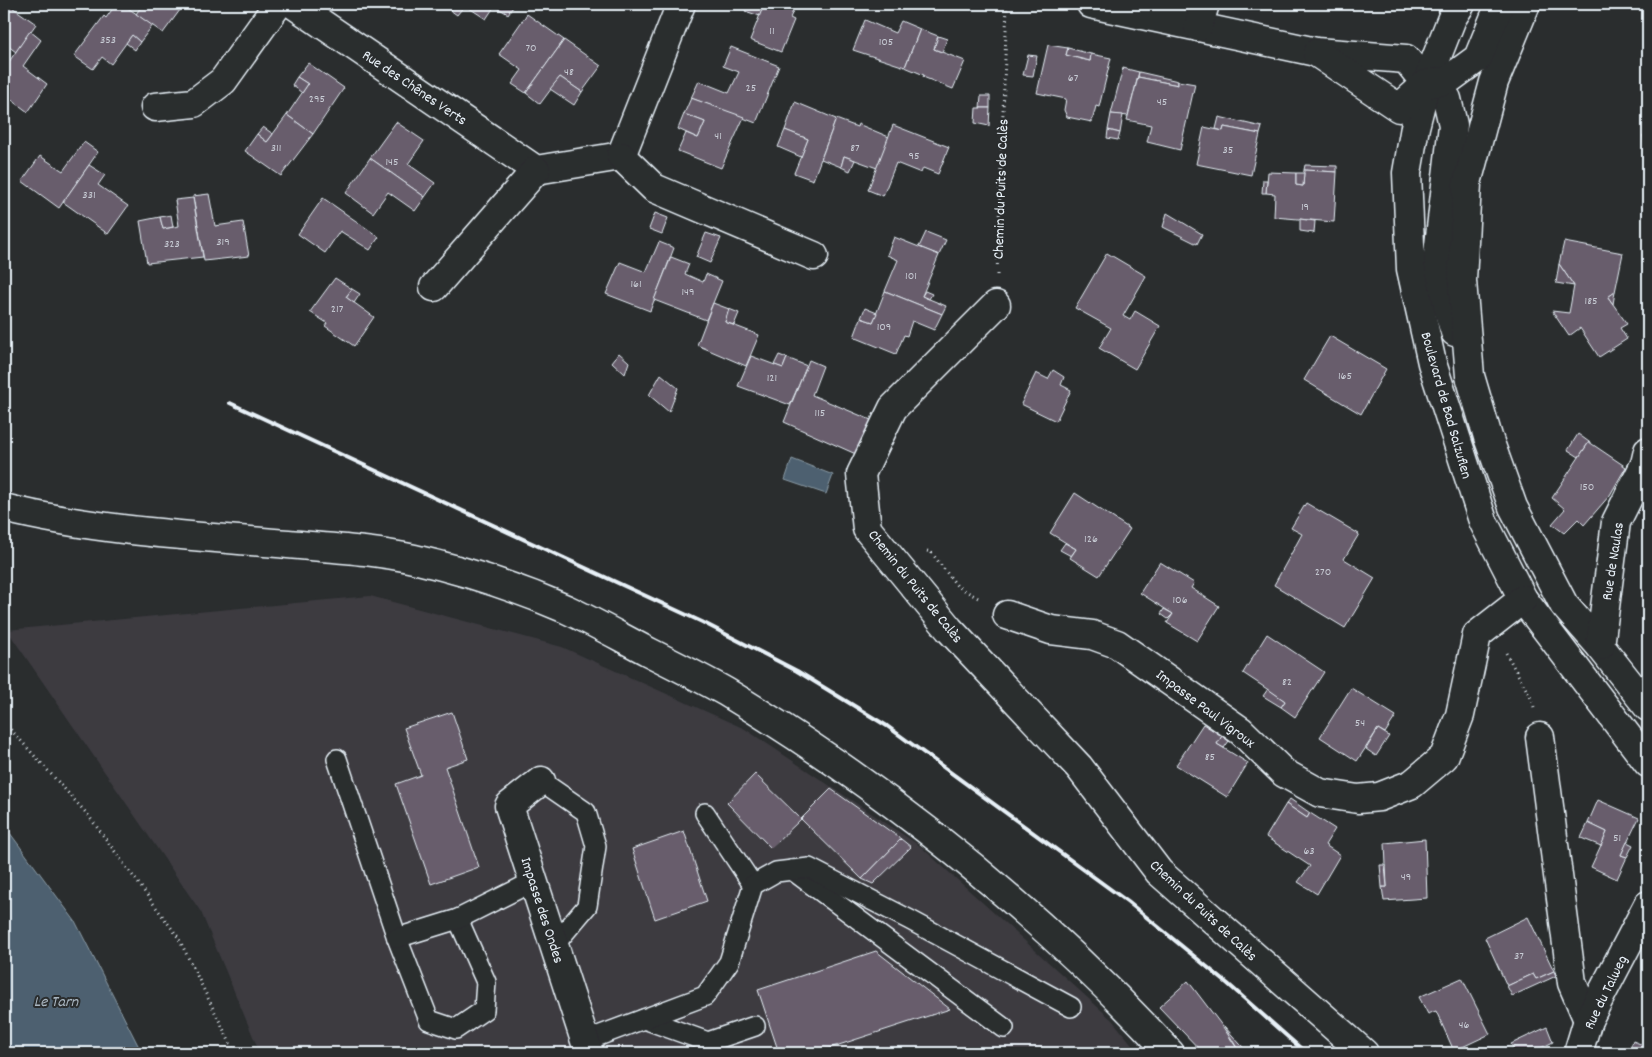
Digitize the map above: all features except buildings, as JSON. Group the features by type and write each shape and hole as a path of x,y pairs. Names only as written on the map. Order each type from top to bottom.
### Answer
{"street":[{"path":"155,107 194,103 223,81 278,4"},
{"name":"Rue des Chênes Verts","path":"293,4 536,170"},
{"path":"621,156 682,4"},
{"path":"1091,4 1201,15 1316,52 1406,59 1426,84 1446,99 1453,125 1436,270 1470,376"},
{"name":"Boulevard de Bad Salzuflen","path":"1461,4 1452,18 1426,84 1415,127 1407,173 1411,269 1432,364 1483,521 1523,600 1648,763"},
{"path":"1316,52 1399,108 1426,84 1448,80 1478,58 1500,4"},
{"name":"Boulevard de Bad Salzuflen","path":"1526,4 1494,82 1467,183 1462,281 1470,376 1488,437 1513,507 1564,605 1600,646 1648,707"},
{"path":"434,287 536,170 621,156"},
{"path":"621,156 654,188 814,256"},
{"name":"Chemin du Puits de Calès","path":"996,305 893,408 861,474 867,530 949,629 1079,767 1159,872 1364,1053"},
{"name":"Rue de Naulas","path":"1600,646 1616,522 1645,464 1648,451"},
{"path":"4,508 33,516 155,532 344,549 412,559 486,578 565,609 724,691 807,744 926,829 1029,913 1095,976 1170,1053"},
{"name":"Impasse Paul Vigroux","path":"1007,615 1051,630 1092,635 1117,644 1156,669 1240,731 1284,773 1320,793 1358,799 1380,797 1412,784 1444,757 1460,715 1477,635 1523,600"},
{"path":"1540,737 1572,983 1588,1020"},
{"name":"Impasse des Ondes","path":"541,781 509,806 587,1047"},
{"name":"Rue du Talweg","path":"1578,1053 1588,1020 1648,905"}],"lane":[{"path":"337,758 397,938 429,1020 456,1030 484,1010 486,982 458,919"},
{"path":"541,781 586,812 596,846 587,906 555,944"},
{"path":"705,812 753,885"},
{"path":"587,1047 644,1019 705,996 729,962 753,885 776,872 808,868 910,920 1071,1007"},
{"path":"792,870 1004,1028"},
{"path":"397,938 458,919 534,881"},
{"path":"644,1019 708,1042 755,1026"}],"path":[{"name":"Chemin du Puits de Calès","path":"996,305 1007,4"},
{"path":"1517,672 1532,700 1540,737"},
{"path":"4,722 88,814 178,937 235,1053"}],"shaded area":[{"path":"370,596 562,647 745,729 920,846 1112,1020 1139,1053 260,1053 201,912 7,630"}],"water":[{"path":"792,459 833,475 826,494 785,480"},
{"name":"Le Tarn","path":"4,825 75,921 142,1053 4,1053"}],"railway":[{"path":"230,403 702,622 797,671 887,726 1128,902 1228,984 1306,1053"}]}
